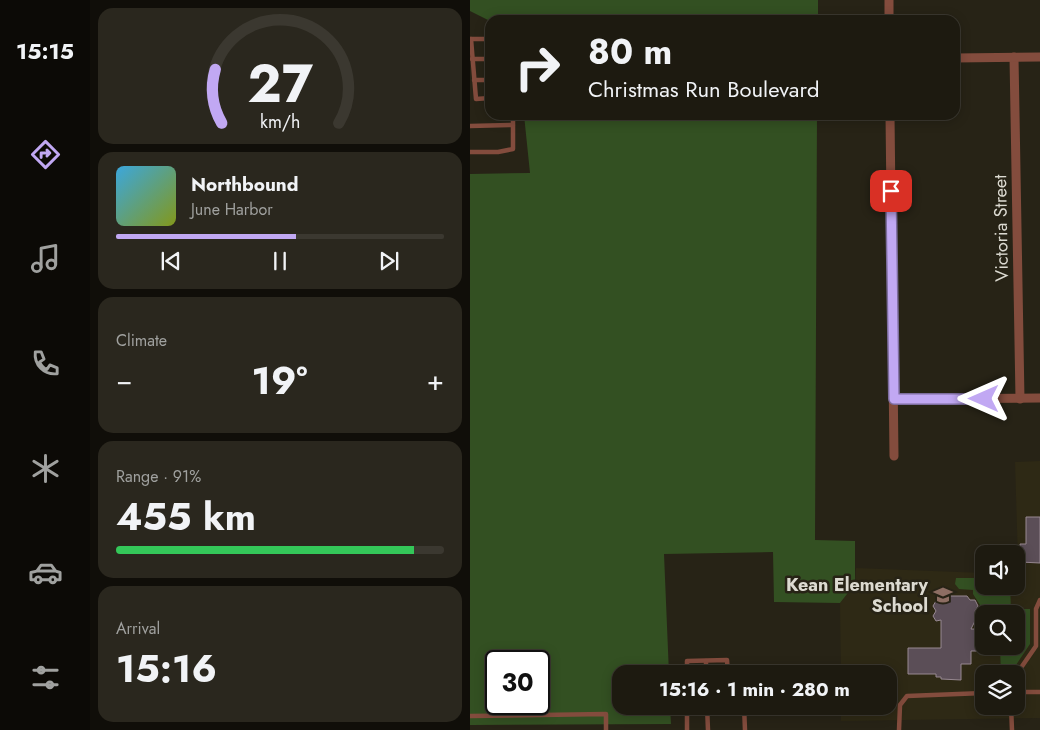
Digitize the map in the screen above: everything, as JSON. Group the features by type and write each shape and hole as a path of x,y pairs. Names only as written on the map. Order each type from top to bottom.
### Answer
{"street":[{"path":"889,0 889,15"},
{"path":"960,58 1040,57"},
{"name":"Victoria Street","path":"1014,58 1020,398"},
{"path":"890,120 894,456"},
{"path":"894,399 1040,398"}],"lane":[{"path":"485,39 470,39 476,99 485,98"},
{"path":"472,59 485,59"},
{"path":"474,80 485,80"},
{"path":"470,152 498,152 513,149 513,120"},
{"path":"470,126 513,125"},
{"path":"1023,665 1036,646 1036,609 1040,600"},
{"path":"687,665 687,661 727,660 727,665"},
{"path":"1025,692 1040,692"},
{"path":"899,730 900,705 907,696 975,693"},
{"path":"470,716 606,714 606,730"},
{"path":"687,715 687,730"},
{"path":"707,715 708,730"},
{"path":"744,715 745,730"},
{"path":"1011,715 1012,730"}],"shaded area":[{"name":"Kean Elementary School","path":"1040,461 1040,718 841,721 841,715 897,715 897,665 841,665 840,603 855,584 856,568 975,573 975,595 1025,595 1025,545 1018,545 1015,462"}],"green space":[{"path":"470,0 818,0 818,15 485,15 485,18 470,11"},
{"path":"525,120 817,120 815,540 855,541 855,584 840,603 774,602 773,552 664,554 669,665 612,665 612,715 670,715 671,724 470,725 470,174 530,173"},
{"path":"956,578 975,578 975,595 1010,595 1011,605 980,605 973,594 973,590 959,589 955,584"},
{"path":"1025,609 1030,609 1030,644 1025,652"},
{"path":"1000,655 1023,655 1016,665 1001,665"}],"building":[{"path":"1026,517 1040,517 1040,563 1025,562 1025,545 1020,544 1026,544"},
{"name":"Kean Elementary School","path":"944,596 967,596 970,600 975,600 978,605 975,605 975,621 971,629 975,629 975,651 971,651 971,664 961,664 961,680 941,679 941,677 936,677 936,674 908,674 908,648 941,648 941,620 936,621 933,616 936,611 933,606 936,601 942,601"}],"place":[{"name":"Kean Elementary School","path":"943,595"}],"route":[{"path":"891,191 894,399 984,399"}]}
